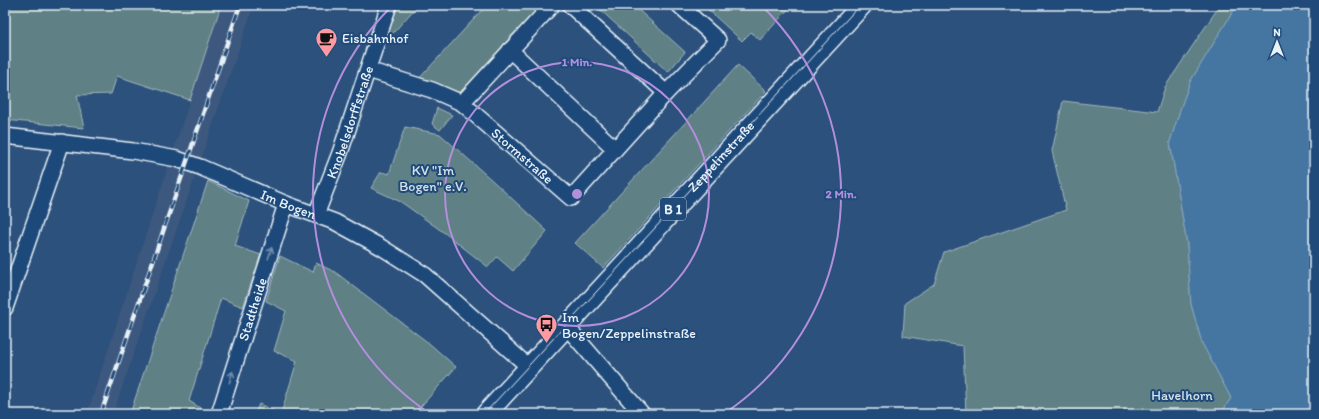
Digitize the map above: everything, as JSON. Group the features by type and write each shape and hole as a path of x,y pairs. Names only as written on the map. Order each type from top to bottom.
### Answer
{"main road":[{"name":"Zeppelinstraße","path":"486,414 862,5"}],"street":[{"name":"Knobelsdorffstraße","path":"316,215 340,153 389,5"},
{"path":"462,103 552,5"},
{"path":"570,5 666,93"},
{"name":"Stormstraße","path":"368,70 432,90 462,103 571,198 666,93 718,40 679,5"},
{"path":"510,50 615,150"},
{"name":"Im Bogen","path":"5,136 133,151 178,159 286,204 335,222 381,247 425,274 529,367"},
{"path":"5,308 62,142"},
{"name":"Stadtheide","path":"219,414 286,204"},
{"path":"566,327 642,414"}],"shaded area":[{"path":"221,5 254,5 113,414 87,414"},
{"path":"1237,5 1314,5 1314,414 1221,414 1231,398 1202,343 1191,304 1187,244 1170,142 1190,82"}],"green space":[{"path":"5,5 221,5 190,100 117,76 111,94 77,95 84,128 5,120"},
{"path":"393,5 418,5 385,42 384,33"},
{"path":"483,5 545,5 511,36 463,95 416,82 485,7"},
{"path":"595,5 633,5 685,52 668,72"},
{"path":"703,5 792,5 760,40 751,32 742,41"},
{"name":"Havelhorn","path":"1220,5 1237,5 1190,82 1170,142 1187,244 1191,304 1202,343 1231,398 1221,414 966,414 963,346 903,336 905,303 934,284 944,252 1066,210 1052,151 1063,101 1157,112 1165,87"},
{"path":"738,65 766,91 603,268 575,243"},
{"path":"437,108 452,115 440,130 432,124"},
{"name":"KV \"Im Bogen\" e.V.","path":"405,127 440,134 547,231 513,271 497,257 488,267 446,234 401,202 371,188 381,172 389,174"},
{"path":"208,181 249,201 235,246 261,255 243,307 221,298 189,401 210,414 130,414"},
{"path":"280,256 313,272 316,263 335,272 430,344 456,367 414,414 281,414 297,361 274,351 286,311 266,301"},
{"path":"259,404 281,414 255,414"}],"tram line":[{"path":"484,414 860,5"}],"railway":[{"path":"101,414 240,5"}],"place":[{"name":"Eisbahnhof","path":"326,58"},
{"name":"Im Bogen/Zeppelinstraße","path":"547,344"}]}
